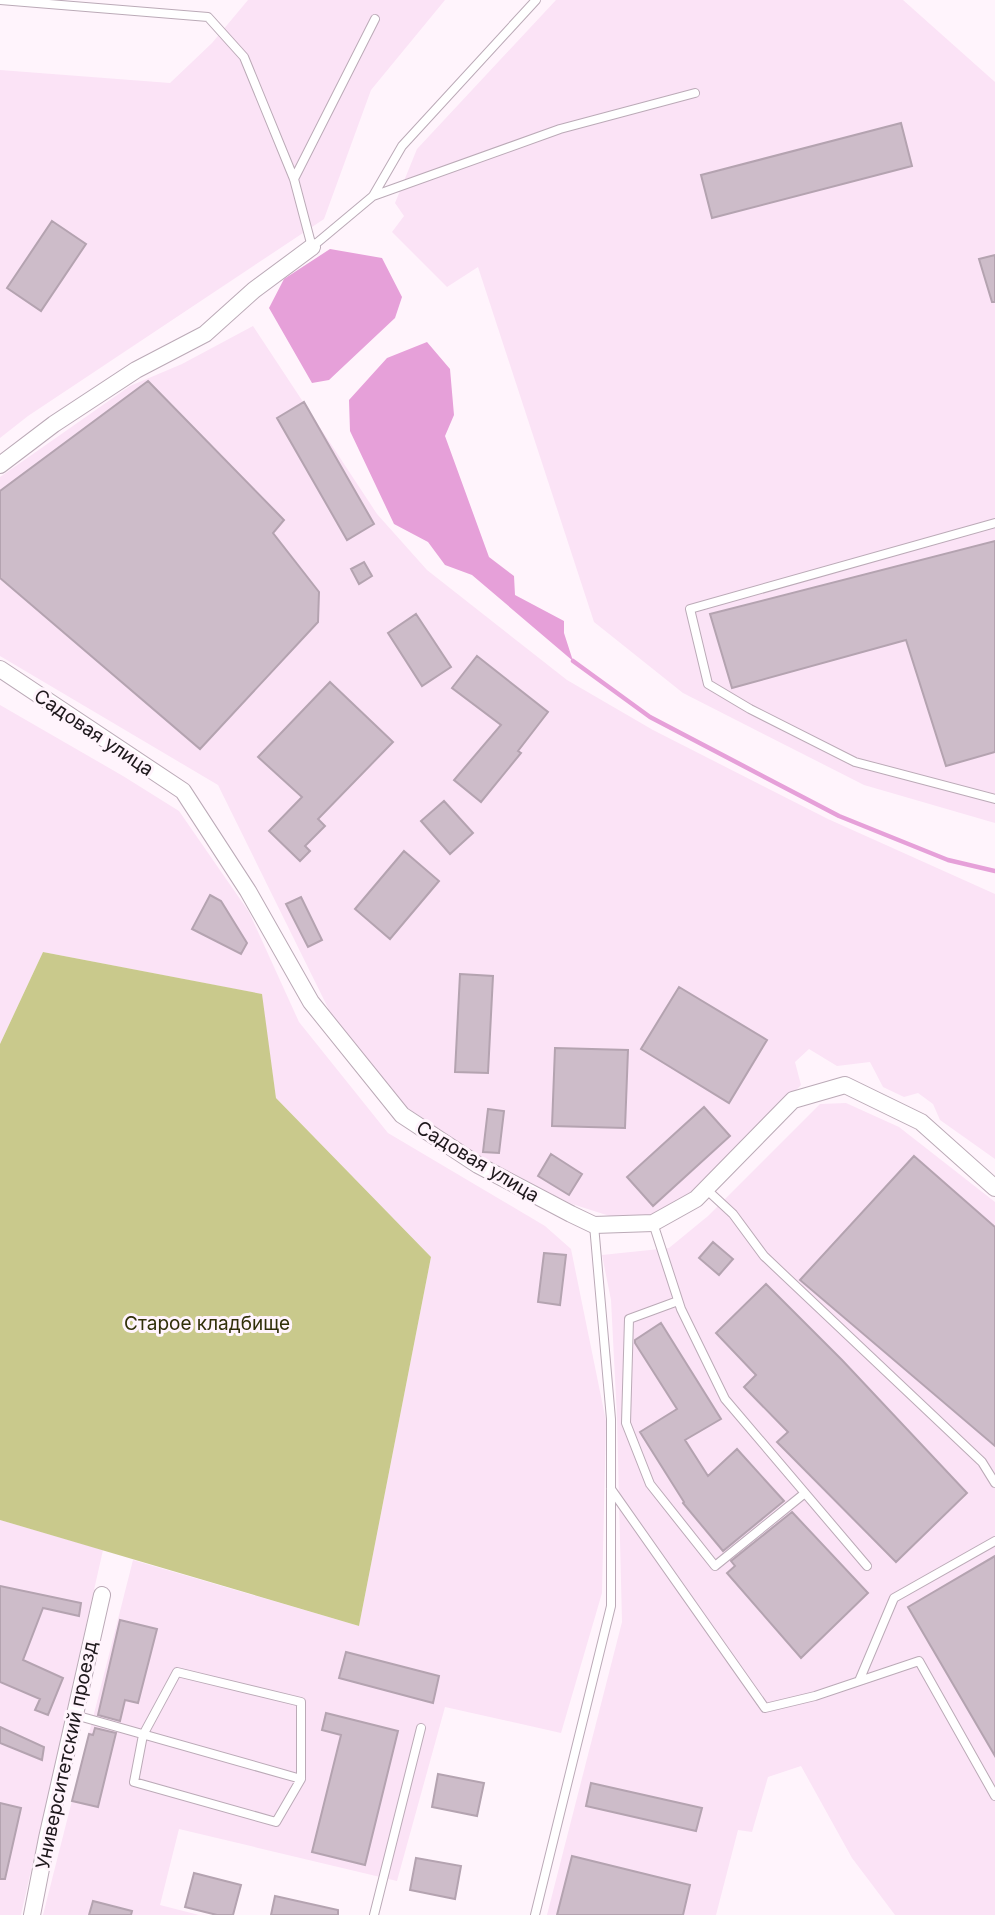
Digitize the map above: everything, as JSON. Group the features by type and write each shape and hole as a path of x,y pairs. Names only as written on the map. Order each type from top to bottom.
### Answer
{"street":[{"path":"0,465 54,424 136,370 205,334 254,290 312,247"},
{"name":"Садовая улица","path":"0,669 183,791 248,891 311,1002 402,1115 478,1165 594,1225 653,1223 696,1199 793,1100 845,1085 921,1122 995,1188"},
{"name":"Университетский проезд","path":"32,1915 102,1595"}],"lane":[{"path":"0,0 208,17 244,57 294,178 312,247 373,196 402,146 536,0"},
{"path":"294,178 375,19"},
{"path":"373,196 560,129 695,93"},
{"path":"995,523 690,609 708,684 750,709 855,762 995,799"},
{"path":"706,1189 733,1214 764,1256 982,1462 995,1483"},
{"path":"653,1223 678,1301 725,1399 867,1566"},
{"path":"535,1915 611,1606 611,1419 594,1225"},
{"path":"678,1301 629,1319 626,1423 650,1485 715,1566 805,1493"},
{"path":"611,1489 765,1708 815,1696 919,1661 995,1796"},
{"path":"859,1681 894,1598 995,1541"},
{"path":"177,1672 301,1702 301,1779 275,1822 134,1782 143,1735 177,1672"},
{"path":"75,1715 301,1779"},
{"path":"374,1915 421,1728"}],"shaded area":[{"path":"248,0 445,0 371,90 324,219 28,416 0,438 0,70 170,83 212,43"},
{"path":"556,0 903,0 995,82 995,823 864,785 683,693 594,622 478,267 447,287 392,232 404,216 395,203 417,149"},
{"path":"330,249 382,258 402,297 395,318 329,380 312,383 269,308 284,279"},
{"path":"253,326 377,514 427,570 567,680 653,730 828,819 995,894 995,1159 940,1120 933,1104 918,1093 904,1097 883,1087 870,1062 837,1066 809,1049 795,1062 801,1085 678,1215 641,1226 572,1204 493,1166 396,1100 331,1014 218,785 0,656 0,477 130,386 182,364"},
{"path":"427,342 450,369 454,415 445,436 489,557 514,576 515,595 564,621 564,633 573,661 472,575 445,565 428,542 394,524 350,431 349,400 387,358"},
{"path":"0,705 179,811 249,912 299,1022 388,1133 545,1226 571,1249 606,1421 602,1593 561,1733 445,1707 397,1881 179,1829 160,1905 199,1915 43,1915 133,1560 359,1626 431,1257 276,1098 261,994 43,952 0,1044"},
{"path":"846,1103 899,1127 995,1202 995,1915 895,1915 852,1858 801,1766 768,1777 752,1832 738,1830 716,1915 547,1915 622,1622 611,1300 602,1255 669,1248 708,1216 820,1104"},
{"path":"0,1520 103,1550 21,1915 0,1915"}],"green space":[{"name":"Старое кладбище","path":"43,952 262,994 276,1098 431,1257 359,1626 0,1520 0,1044"}],"building":[{"path":"901,123 912,166 712,218 701,175"},
{"path":"52,221 86,244 41,311 7,288"},
{"path":"995,255 995,302 992,302 979,259"},
{"path":"148,381 284,520 273,533 319,592 318,622 200,749 0,578 0,491"},
{"path":"304,402 374,524 347,540 277,418"},
{"path":"995,541 995,752 946,766 906,640 732,688 710,614"},
{"path":"364,562 372,576 359,584 351,569"},
{"path":"416,614 451,667 422,686 388,633"},
{"path":"477,656 548,712 518,751 521,753 481,802 454,780 501,725 452,688"},
{"path":"330,682 393,742 318,819 325,826 305,846 310,851 300,861 269,831 302,797 258,757"},
{"path":"444,801 473,833 450,854 421,821"},
{"path":"404,851 439,881 390,939 355,909"},
{"path":"210,895 221,901 247,943 241,954 192,929"},
{"path":"301,897 322,940 308,947 286,904"},
{"path":"460,974 493,976 488,1073 455,1072"},
{"path":"679,987 767,1040 729,1103 641,1049"},
{"path":"555,1048 628,1050 625,1128 552,1126"},
{"path":"704,1107 730,1136 653,1206 627,1177"},
{"path":"488,1109 504,1111 499,1153 483,1152"},
{"path":"551,1154 582,1174 569,1195 538,1176"},
{"path":"914,1156 995,1227 995,1446 800,1280"},
{"path":"713,1242 733,1259 719,1275 699,1258"},
{"path":"544,1253 566,1255 560,1305 538,1302"},
{"path":"766,1284 967,1493 896,1562 777,1442 788,1432 744,1387 756,1375 716,1333"},
{"path":"661,1323 721,1419 685,1440 708,1476 737,1449 784,1501 723,1551 683,1503 640,1432 677,1409 635,1343 635,1340"},
{"path":"792,1512 868,1593 801,1658 727,1573 735,1566 731,1561"},
{"path":"995,1556 995,1756 908,1607"},
{"path":"0,1586 81,1603 79,1616 43,1608 23,1660 63,1678 48,1715 35,1710 40,1699 0,1682"},
{"path":"120,1620 157,1629 138,1703 125,1700 120,1721 98,1715"},
{"path":"346,1652 439,1676 433,1703 339,1678"},
{"path":"326,1713 398,1731 365,1865 312,1852 341,1735 322,1730"},
{"path":"0,1727 44,1747 42,1760 0,1743"},
{"path":"95,1728 116,1733 98,1807 72,1801 89,1734 93,1735"},
{"path":"438,1774 484,1783 477,1816 432,1807"},
{"path":"591,1783 702,1808 696,1831 586,1806"},
{"path":"0,1803 21,1808 5,1879 0,1879"},
{"path":"572,1856 690,1885 683,1915 557,1915"},
{"path":"416,1858 461,1866 455,1899 410,1890"},
{"path":"194,1873 241,1885 233,1915 217,1915 185,1907"},
{"path":"275,1896 338,1910 338,1915 271,1915"},
{"path":"93,1901 132,1911 131,1915 89,1915"}],"waterway":[{"path":"573,661 650,717 839,816 948,860 995,871"}]}
